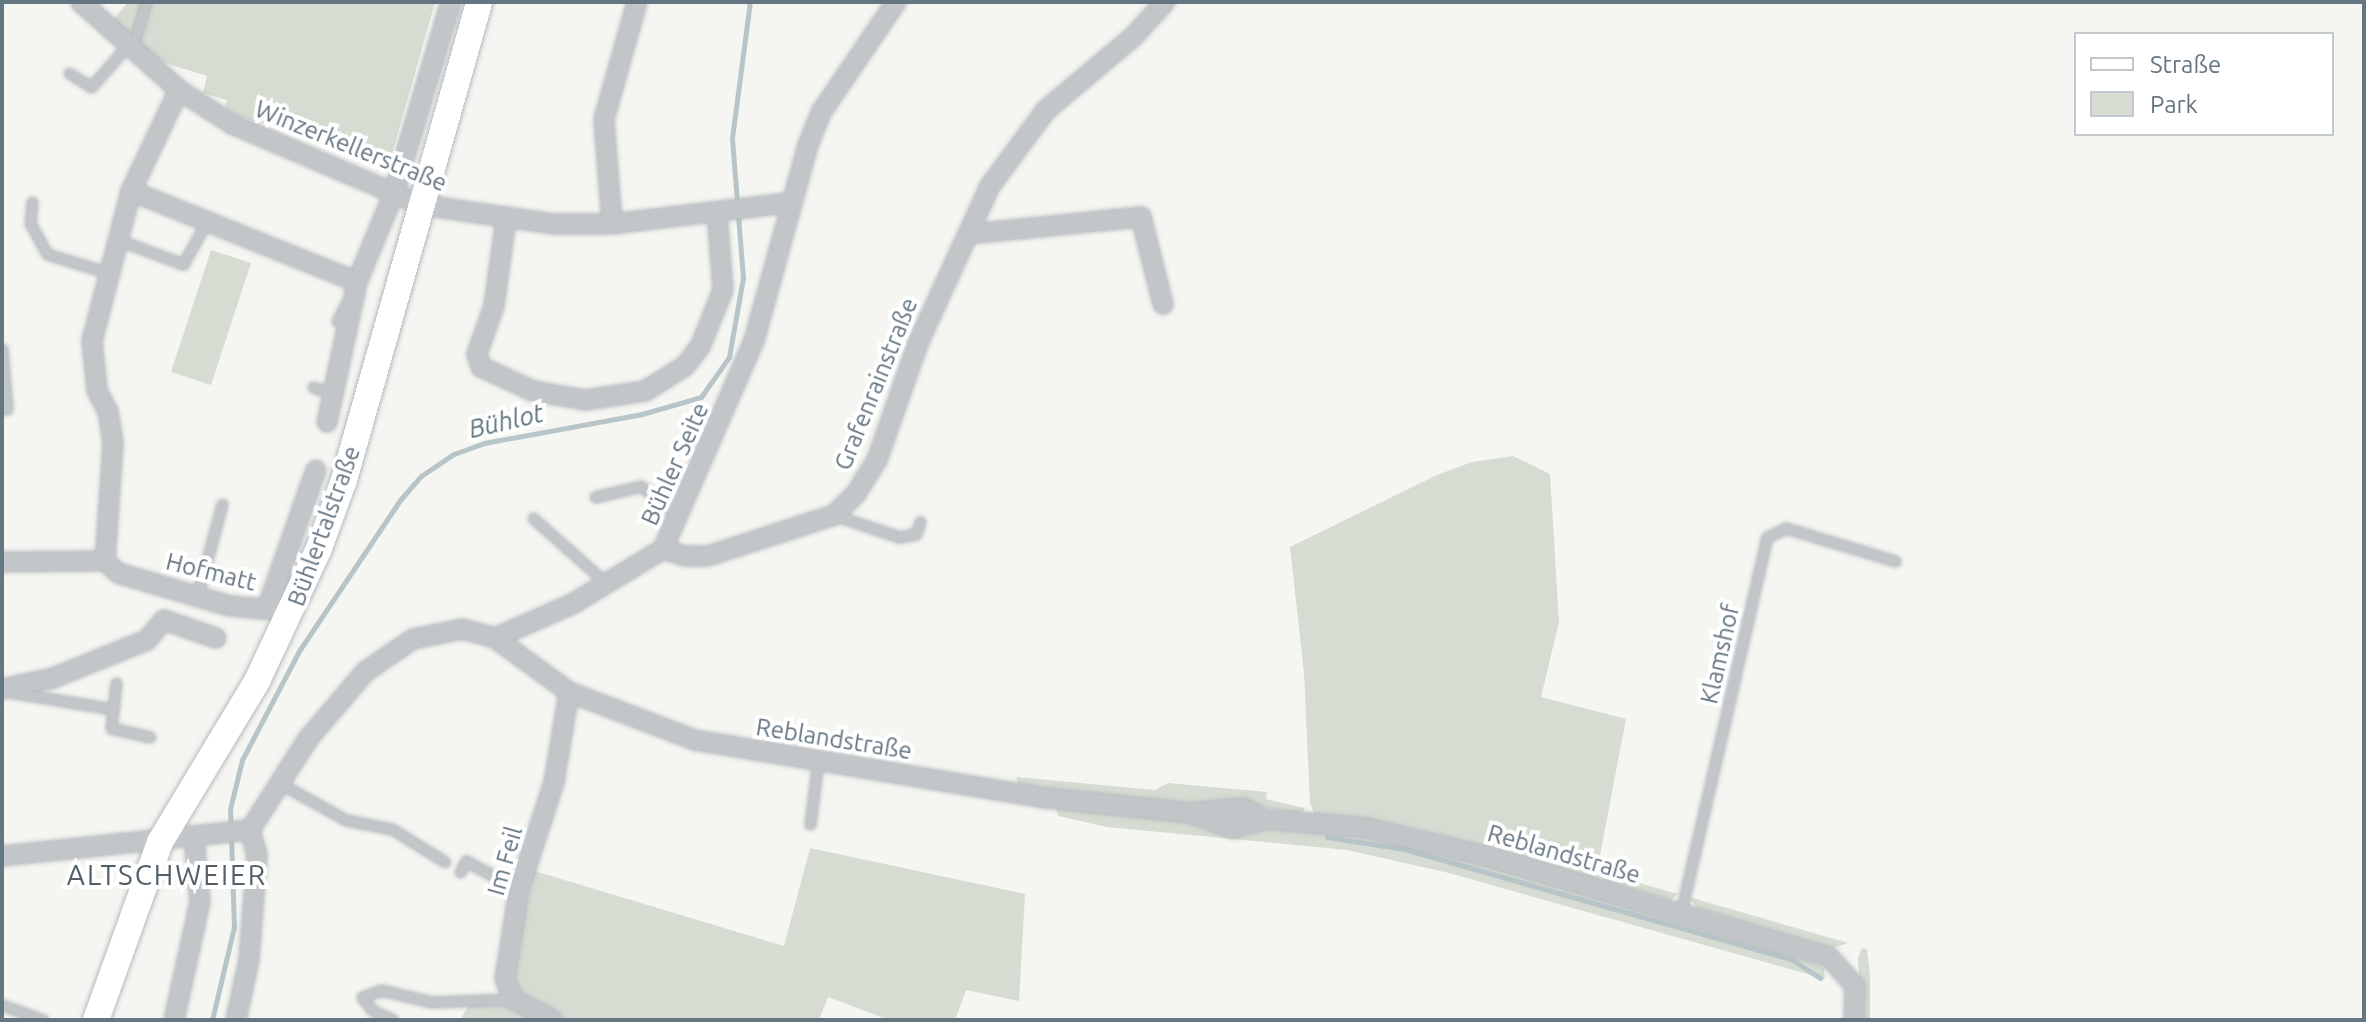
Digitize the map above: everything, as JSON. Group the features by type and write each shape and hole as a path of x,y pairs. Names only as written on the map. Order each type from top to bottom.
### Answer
{"main road":[{"name":"Bühlertalstraße","path":"96,1020 160,842 257,681 318,551 344,480 479,2"}],"street":[{"name":"Winzerkellerstraße","path":"81,2 179,90 232,124 422,205 506,219 612,224 789,203"},
{"path":"327,422 357,282 394,193 451,2"},
{"path":"612,224 604,119 637,2"},
{"name":"Bühler Seite","path":"495,638 574,603 663,549 754,341 789,203 822,111 896,2"},
{"name":"Grafenrainstraße","path":"663,549 684,556 708,556 834,515 868,479 939,294 970,234 990,186 1046,110 1133,37 1165,2"},
{"path":"105,561 113,443 108,412 97,390 92,341 106,272 131,191 179,90"},
{"path":"131,191 357,282"},
{"path":"506,219 494,306 477,354 481,367 533,391 586,400 645,391 666,381 700,347 723,290 723,211"},
{"path":"970,234 1141,217 1163,304"},
{"name":"Hofmatt","path":"2,562 105,561 118,573 198,593 230,606 267,609 316,470"},
{"path":"2,689 53,678 147,640 164,620 216,638"},
{"path":"2,856 245,832 340,698 388,652 440,631 462,629 495,638"},
{"name":"Reblandstraße","path":"495,638 569,692 695,740 1047,798 1190,813 1223,806 1266,819 1413,836 1813,951 1841,966 1855,986 1854,1020"},
{"name":"Im Feil","path":"513,999 505,979 519,890 554,782 569,692"},
{"path":"236,1020 249,960 257,855 245,832"},
{"path":"174,1020 200,902 202,837"},
{"path":"513,999 552,1020"}],"lane":[{"path":"69,73 91,87 130,47 146,2"},
{"path":"32,202 30,223 47,254 106,272"},
{"path":"116,239 183,264 208,221"},
{"path":"337,321 357,282"},
{"path":"2,349 7,409 2,409"},
{"path":"313,387 335,394"},
{"path":"595,497 641,486 679,516"},
{"path":"198,593 222,504"},
{"path":"834,515 899,537 916,534 920,522"},
{"path":"533,518 606,583"},
{"name":"Klamshof","path":"1681,912 1767,537 1786,528 1895,561"},
{"path":"116,683 111,728 150,737"},
{"path":"2,689 113,709"},
{"path":"810,824 818,761"},
{"path":"281,784 346,820 392,829 445,862"},
{"path":"460,872 466,861 519,890"},
{"path":"393,1020 372,1010 362,997 381,990 431,1002 513,999"},
{"path":"2,1005 43,1020"}],"green space":[{"path":"128,2 435,2 390,161 240,117 225,107 227,100 203,93 207,76 152,59 112,21"},
{"path":"211,250 251,263 211,385 171,372"},
{"path":"1513,456 1550,474 1559,622 1541,697 1626,719 1597,871 1678,894 1671,900 1414,829 1315,815 1310,803 1304,673 1290,547 1437,475 1472,462"},
{"path":"1016,777 1155,790 1168,783 1267,792 1266,799 1305,808 1301,815 1244,803 1186,804 1019,787"},
{"path":"1056,808 1348,833 1414,845 1782,950 1824,968 1825,979 1449,873 1347,850 1107,827 1058,816"},
{"path":"810,848 1025,894 1019,1001 966,990 955,1020 889,1020 828,997 819,1020 561,1020 514,989 519,921 531,870 784,946"},
{"path":"1689,897 1848,943 1830,949 1697,908"},
{"path":"1862,948 1867,949 1870,976 1870,1020 1862,1020 1858,958"},
{"path":"471,1002 500,1003 540,1020 460,1020"}],"waterway":[{"name":"Bühlot","path":"212,1020 234,927 230,809 242,760 299,651 400,500 421,476 454,454 484,443 642,414 701,397 729,357 743,278 732,138 750,2"},
{"path":"1327,837 1404,849 1791,959 1820,978"}],"district":[{"name":"ALTSCHWEIER","path":"167,875"}]}
